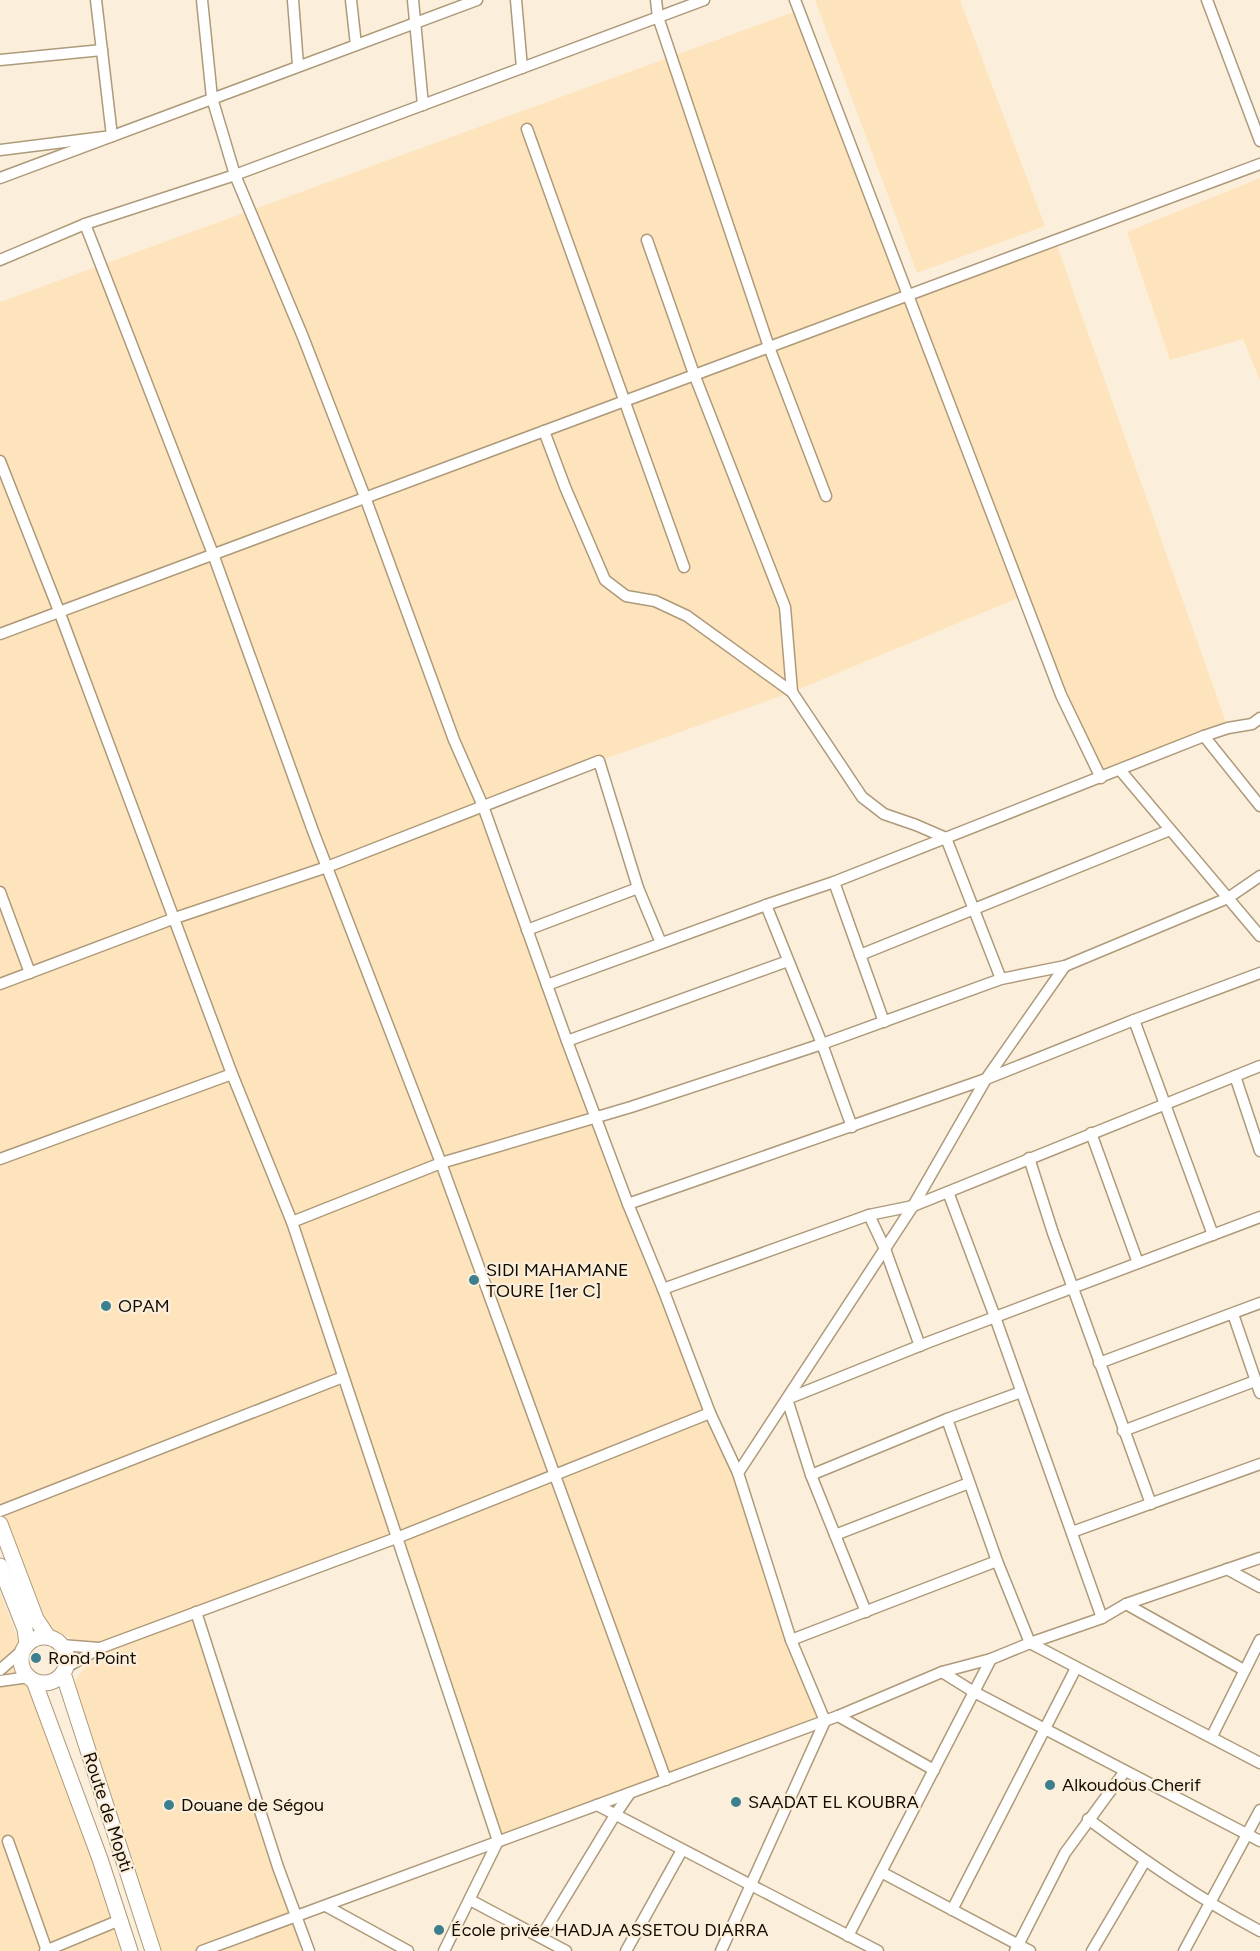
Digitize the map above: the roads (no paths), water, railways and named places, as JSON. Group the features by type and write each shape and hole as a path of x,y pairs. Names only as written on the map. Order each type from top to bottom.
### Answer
{"highway":[{"path":"0,1524 36,1619 55,1641 66,1656 64,1671 53,1681 40,1683 32,1679 22,1667 21,1655 26,1646 40,1637 55,1641"},
{"path":"0,1566 25,1629 26,1646"},
{"name":"Route de Mopti","path":"64,1671 153,1951"},
{"name":"Route de Mopti","path":"32,1679 97,1849 130,1951"}],"street":[{"path":"96,0 112,136"},
{"path":"202,0 212,98 236,175 303,337 365,497 454,740 483,806 628,1204 710,1413 738,1473 791,1641 825,1721 721,1951"},
{"path":"293,0 298,65"},
{"path":"351,0 356,45"},
{"path":"413,0 423,105"},
{"path":"0,177 477,0"},
{"path":"516,0 522,68"},
{"path":"656,0 658,17 769,347 825,496"},
{"path":"0,260 85,224 236,175 704,0"},
{"path":"795,0 1061,695 1101,778"},
{"path":"1207,0 1260,141"},
{"path":"0,60 102,50"},
{"path":"527,129 684,567"},
{"path":"0,150 112,136"},
{"path":"0,634 1260,164"},
{"path":"85,224 213,554 327,867 441,1163 666,1780"},
{"path":"647,240 694,374 785,607 792,692"},
{"path":"544,430 565,488 605,580 626,596 655,601 687,616 792,692 862,797 884,814 946,838 1000,979"},
{"path":"0,461 59,611 232,1074 292,1222 399,1537 498,1841 444,1951"},
{"path":"547,985 834,882 1204,736 1228,728 1257,724"},
{"path":"1204,736 1260,806"},
{"path":"0,984 175,918 327,867 599,761 638,888 661,943"},
{"path":"1120,770 1260,936"},
{"path":"860,955 1170,830"},
{"path":"292,1222 441,1163 595,1117 822,1044 1000,979 1065,966 1228,898 1260,876"},
{"path":"834,882 884,1022"},
{"path":"527,930 638,888"},
{"path":"0,892 30,973"},
{"path":"766,905 822,1044 852,1127"},
{"path":"567,1041 788,961"},
{"path":"738,1473 913,1206 986,1079 1065,966"},
{"path":"628,1204 986,1079 1260,973"},
{"path":"1134,1020 1213,1235"},
{"path":"663,1289 869,1215 913,1206 1260,1066"},
{"path":"0,1159 232,1074"},
{"path":"1235,1076 1260,1151"},
{"path":"1092,1133 1138,1263"},
{"path":"1029,1158 1123,1431 1151,1504"},
{"path":"948,1192 1102,1618"},
{"path":"869,1215 885,1249 920,1346"},
{"path":"787,1399 995,1317 1260,1217"},
{"path":"1100,1363 1260,1303"},
{"path":"1233,1314 1260,1393"},
{"path":"0,1511 343,1377"},
{"path":"1123,1431 1256,1381"},
{"path":"811,1475 947,1419 1021,1392"},
{"path":"787,1399 811,1475 866,1612"},
{"path":"64,1671 100,1648 399,1537 710,1413"},
{"path":"947,1419 997,1561 1030,1643 1260,1763"},
{"path":"1072,1532 1260,1464"},
{"path":"835,1535 969,1483"},
{"path":"202,1951 825,1721 942,1672 991,1659 1102,1618 1126,1604 1260,1558"},
{"path":"791,1641 997,1561"},
{"path":"1227,1569 1260,1587"},
{"path":"1126,1604 1244,1670"},
{"path":"196,1612 278,1867 309,1951"},
{"path":"1212,1736 1260,1640"},
{"path":"55,1641 100,1648"},
{"path":"0,1670 26,1646"},
{"path":"848,1936 991,1659"},
{"path":"952,1910 1076,1668"},
{"path":"942,1672 974,1692 1260,1841"},
{"path":"0,1681 32,1679"},
{"path":"838,1716 934,1770"},
{"path":"1017,1948 1065,1853 1125,1771"},
{"path":"541,1937 630,1793"},
{"path":"597,1805 878,1951"},
{"path":"1184,1951 1260,1810"},
{"path":"1088,1819 1209,1904 1260,1931"},
{"path":"8,1841 46,1951 120,1920"},
{"path":"626,1951 682,1850"},
{"path":"1092,1951 1145,1861"},
{"path":"882,1872 1017,1948 1030,1951"},
{"path":"470,1900 566,1951"},
{"path":"326,1906 408,1951"}],"place":[{"name":"SIDI MAHAMANE TOURE [1er C]","path":"474,1280"},
{"name":"OPAM","path":"106,1306"},
{"name":"Rond Point","path":"36,1658"},
{"name":"Alkoudous Cherif","path":"1050,1785"},
{"name":"SAADAT EL KOUBRA","path":"736,1802"},
{"name":"Douane de Ségou","path":"169,1805"},
{"name":"École privée HADJA ASSETOU DIARRA","path":"439,1930"}]}
